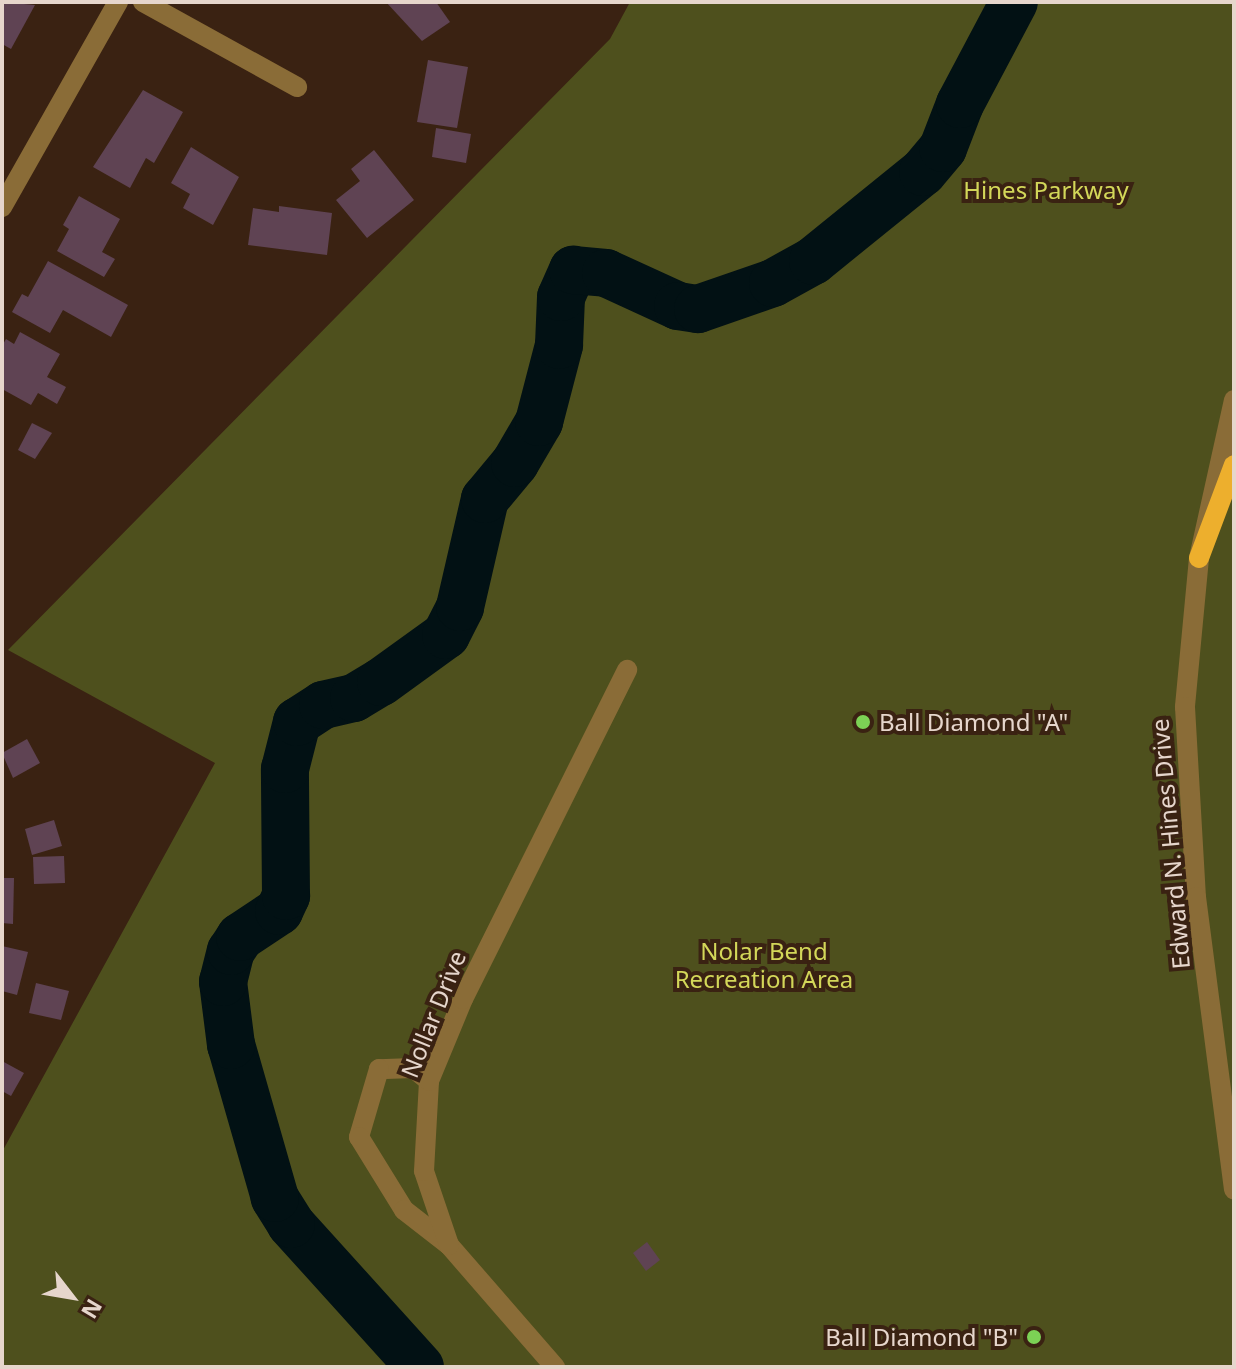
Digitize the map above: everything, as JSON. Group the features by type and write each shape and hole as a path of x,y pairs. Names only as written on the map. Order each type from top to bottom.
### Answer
{"main road":[{"path":"1199,558 1234,465"}],"street":[{"path":"2,207 118,2"},
{"path":"143,2 297,87"},
{"name":"Edward N. Hines Drive","path":"1234,400 1199,558 1185,707 1187,788 1196,897 1234,1190"},
{"name":"Nollar Drive","path":"555,1367 449,1245 424,1171 429,1081 463,999 627,670"},
{"path":"429,1081 413,1068 379,1069 359,1137 404,1210 449,1245"}],"green space":[{"name":"Nolar Bend Recreation Area","path":"630,2 1234,2 1234,1367 2,1367 2,1152 215,763 8,650 610,39"}],"building":[{"path":"2,2 35,5 11,49 2,44"},
{"path":"386,2 436,2 450,22 422,41"},
{"path":"428,60 468,67 457,128 417,122"},
{"path":"143,90 183,112 154,163 146,158 130,188 93,167"},
{"path":"436,128 471,134 466,163 432,157"},
{"path":"191,147 239,177 213,225 183,208 190,194 171,183"},
{"path":"374,150 414,200 367,238 336,200 360,181 351,169"},
{"path":"79,196 120,219 102,252 115,259 104,277 57,251 69,229 63,225"},
{"path":"279,206 332,213 327,255 248,245 253,208 279,212"},
{"path":"48,261 128,305 111,337 63,310 50,333 12,312 22,294 28,297"},
{"path":"20,332 60,354 47,377 66,387 57,404 38,393 31,405 2,389 2,346 6,339 14,344"},
{"path":"32,423 52,433 35,459 18,450"},
{"path":"27,739 40,763 13,778 2,753"},
{"path":"54,820 62,846 32,855 25,829"},
{"path":"64,856 65,883 34,884 33,857"},
{"path":"2,878 14,878 13,924 2,923"},
{"path":"2,946 28,952 17,995 2,991"},
{"path":"36,983 69,991 61,1020 29,1013"},
{"path":"2,1061 24,1073 11,1096 2,1091"},
{"path":"647,1242 660,1260 646,1271 633,1253"}],"waterway":[{"path":"420,1367 291,1224 275,1198 231,1045 223,982 231,951 240,937 279,911 286,896 285,769 297,722 323,705 354,698 446,635 460,607 485,499 515,463 539,422 559,345 561,297 573,270 606,273 678,306 698,309 773,283 813,261 923,172 943,148 960,104 1014,2"}],"place":[{"name":"Ball Diamond \"A\"","path":"863,722"},
{"name":"Ball Diamond \"B\"","path":"1034,1337"}],"park label":[{"name":"Hines Parkway","path":"1046,190"}]}
